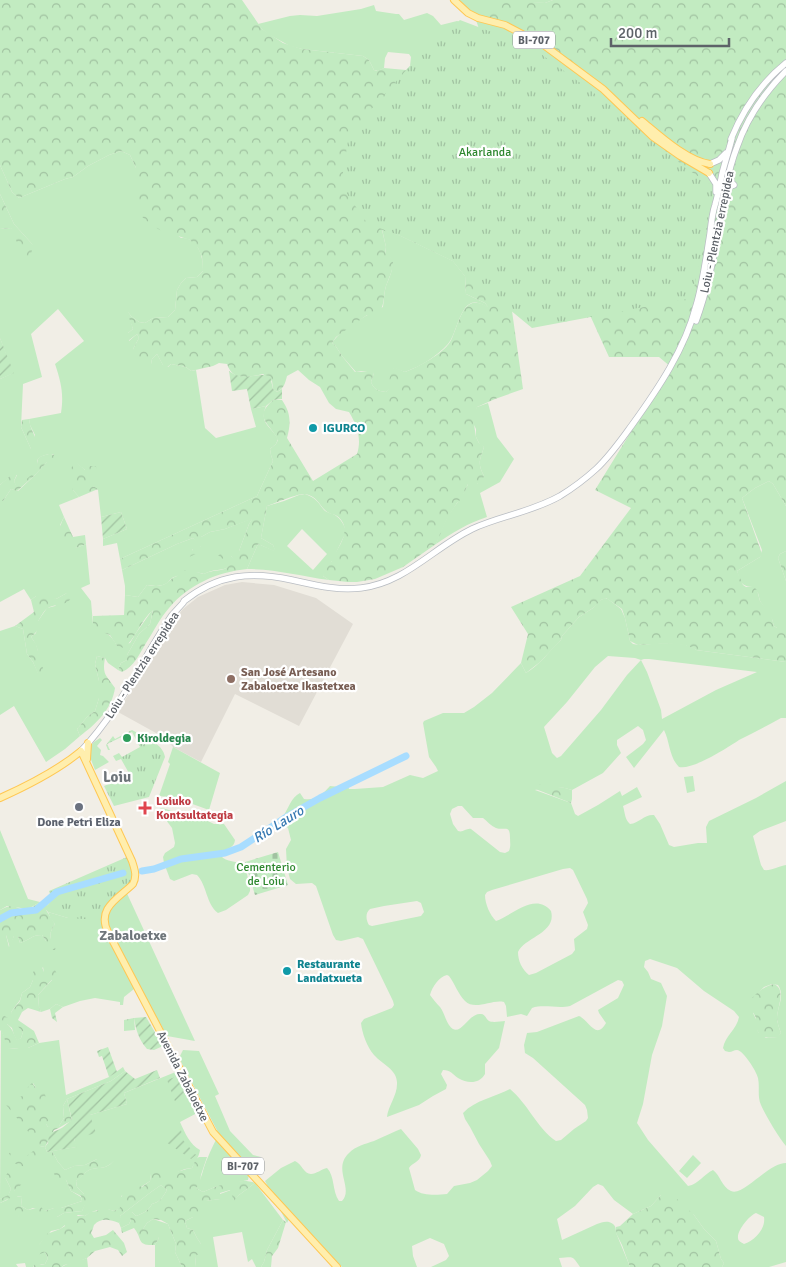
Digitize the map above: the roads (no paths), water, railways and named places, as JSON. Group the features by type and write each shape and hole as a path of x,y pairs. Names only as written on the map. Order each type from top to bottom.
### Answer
{"main road":[{"name":"BI-707","path":"454,0 468,13 478,18 505,25 545,46 674,146 696,160 710,164"},
{"path":"710,164 723,157 748,106 764,84 786,63"},
{"name":"Loiu - Plentzia errepidea","path":"0,798 42,778 81,751 112,713 172,615 183,603 186,603 206,589 230,580 246,578 271,579 336,592 364,591 383,587 414,572 475,531 532,512 561,497 603,466 622,444 651,404 677,360 694,324 710,275 730,168 742,133 762,99 786,71"},
{"name":"BI-707","path":"608,93 653,137 709,173"},
{"path":"709,173 718,175 727,170 739,133 753,107 762,99"},
{"path":"577,487 618,444 650,399 678,351 690,325 696,307 715,205 732,138"},
{"path":"710,164 720,168 725,179 716,223 718,230"},
{"path":"709,173 716,184 715,205"},
{"path":"64,764 78,761 87,762 88,743"},
{"name":"BI-707","path":"81,751 87,762"},
{"name":"Avenida Zabaloetxe","path":"87,762 136,873 135,880 125,892 110,904 105,913 104,922 108,932 212,1132 337,1267"}],"waterway":[{"name":"Río Lauro","path":"142,871 154,869 181,859 225,853 241,847 288,816 320,798 406,756"},
{"name":"Río Lauro","path":"0,919 11,913 36,910 57,892 123,873"}],"place":[{"name":"IGURCO","path":"313,428"},
{"name":"San José Artesano Zabaloetxe Ikastetxea","path":"231,679"},
{"name":"Kiroldegia","path":"127,738"},
{"name":"Done Petri Eliza","path":"79,807"},
{"name":"Loiuko Kontsultategia","path":"145,808"},
{"name":"Restaurante Landatxueta","path":"287,971"}],"district":[{"name":"Loiu","path":"117,777"},
{"name":"Zabaloetxe","path":"133,935"}],"park label":[{"name":"Akarlanda","path":"485,152"},
{"name":"Cementerio de Loiu","path":"266,874"}]}
